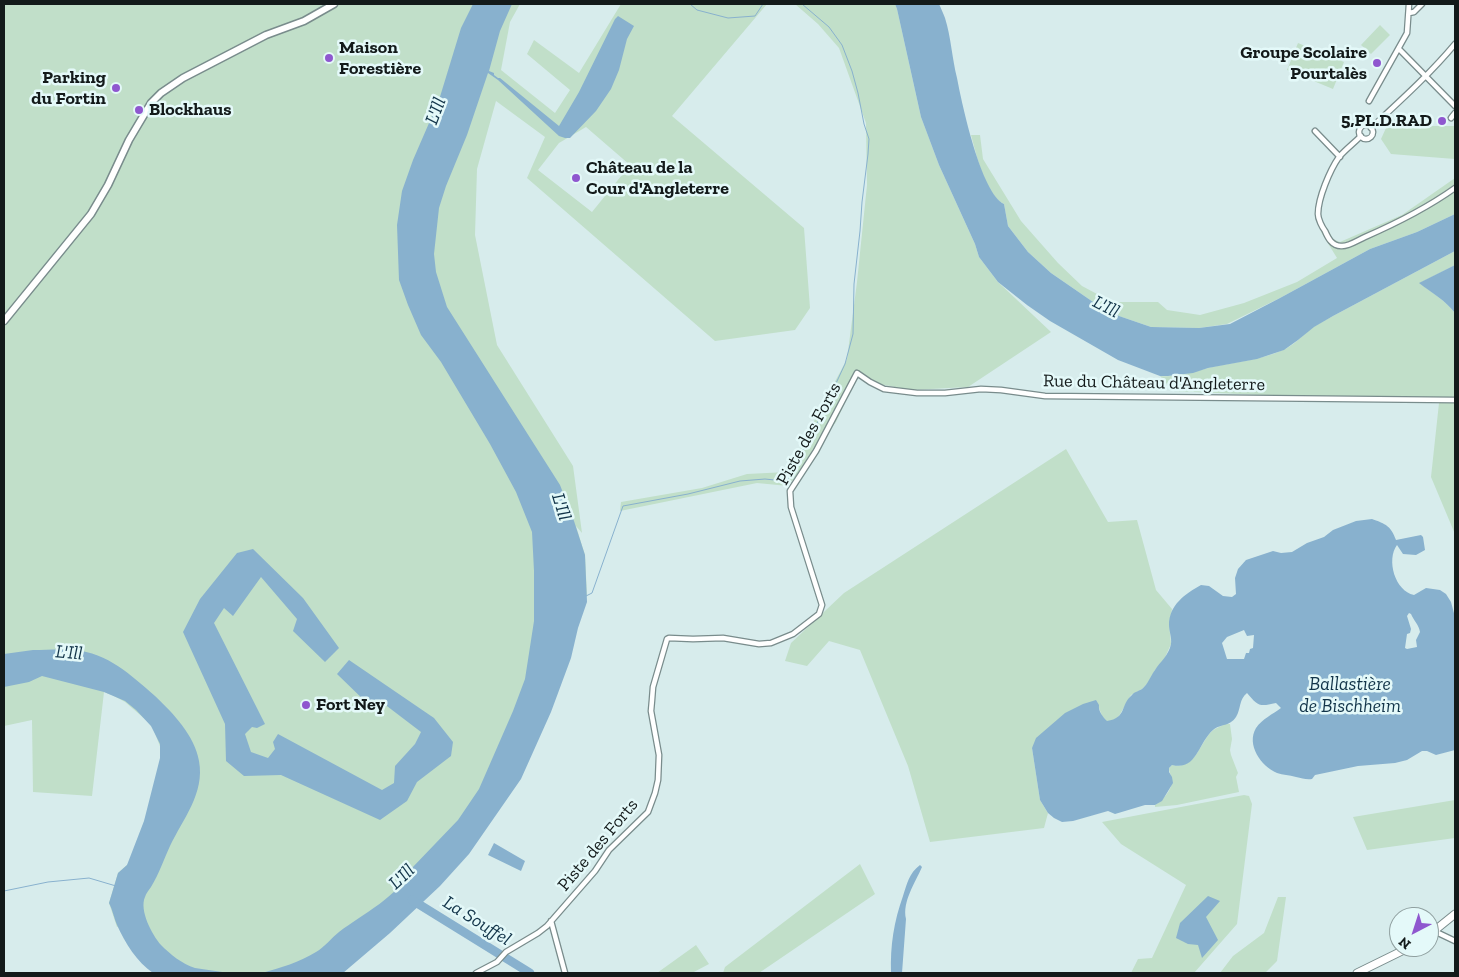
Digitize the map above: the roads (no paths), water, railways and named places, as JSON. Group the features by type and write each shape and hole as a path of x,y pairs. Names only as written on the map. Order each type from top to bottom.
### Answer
{"main road":[{"path":"4,321 91,214 108,185 139,121 156,98 183,78 266,35 304,21 334,4"},
{"path":"1439,927 1455,914"},
{"path":"1357,973 1390,957"}],"street":[{"path":"1369,101 1407,33 1409,4"},
{"path":"1409,13 1414,12 1422,4"},
{"path":"1371,128 1455,44"},
{"path":"1399,49 1455,106"},
{"path":"1451,118 1455,113"},
{"path":"1366,125 1373,131 1371,137 1365,138 1361,136 1360,130 1366,125"},
{"path":"1315,131 1340,157"},
{"path":"1361,136 1340,157 1332,170 1318,215 1330,241 1334,244 1341,246 1350,244 1394,224 1436,201 1455,188"},
{"name":"Rue du Château d'Angleterre","path":"858,373 884,389 917,393 1001,390 1045,396 1455,400"},
{"name":"Piste des Forts","path":"476,973 501,960 504,954 538,933 551,921 595,871 609,850 648,812 658,780 659,755 651,711 653,687 667,639 723,638 759,644 770,643 793,634 816,618 821,611 822,605 818,591 791,507 790,491 816,451 858,373"},
{"path":"551,921 564,973"},
{"path":"1439,935 1455,941"}],"water":[{"name":"L'Ill","path":"473,4 512,4 500,31 489,71 494,73 494,75 559,126 579,92 615,19 618,16 634,26 627,39 619,70 611,89 596,111 570,138 559,136 488,73 439,208 434,254 436,272 447,307 560,485 585,555 587,602 578,628 571,658 551,712 521,779 469,854 440,886 390,933 343,973 262,973 310,956 339,932 380,904 398,888 411,869 458,820 479,789 525,679 534,621 532,532 516,492 490,444 441,362 421,335 399,280 397,225 402,191 439,100 461,28"},
{"path":"895,4 939,4 947,25 955,70 974,147 988,183 996,196 1004,204 1008,226 1028,252 1051,273 1096,304 1119,316 1151,327 1199,328 1230,324 1370,249 1417,232 1455,214 1455,251 1314,327 1284,350 1257,359 1208,368 1193,373 1168,376 1160,376 1118,360 1050,321 1027,305 998,282 979,257 975,244 939,165 921,117"},
{"path":"1455,265 1455,313 1443,301 1419,283"},
{"name":"Ballastière de Bischheim","path":"1372,519 1381,522 1390,529 1396,540 1421,535 1423,537 1425,550 1416,555 1403,554 1397,545 1392,559 1394,574 1402,588 1407,592 1414,595 1426,588 1440,590 1446,594 1451,602 1455,617 1455,750 1436,755 1422,751 1407,760 1395,763 1358,766 1315,775 1312,779 1279,774 1271,770 1257,754 1254,748 1253,735 1258,725 1264,719 1281,708 1276,703 1259,704 1247,693 1244,695 1236,717 1228,724 1213,730 1192,760 1187,764 1180,766 1172,765 1169,768 1173,783 1162,801 1155,805 1145,805 1115,814 1108,811 1073,821 1062,822 1048,813 1040,800 1032,748 1036,738 1065,713 1096,700 1101,714 1107,721 1118,717 1128,699 1144,687 1168,652 1171,642 1170,618 1179,601 1201,585 1209,586 1223,596 1232,597 1236,594 1235,578 1238,569 1246,560 1273,551 1281,553 1292,552 1307,543 1324,537 1333,530 1356,521","holes":["1409,613 1418,625 1420,632 1416,640 1417,647 1407,649 1405,648 1407,634 1410,633 1411,629 1407,616","1244,630 1247,636 1254,635 1253,648 1250,649 1249,653 1246,653 1244,659 1227,659 1222,643 1227,637"]},
{"path":"253,549 303,598 339,648 325,662 293,631 297,619 261,577 233,616 224,608 214,623 265,724 257,728 252,727 245,734 251,752 268,758 275,749 273,742 278,734 382,790 394,783 395,766 415,744 421,732 379,700 369,705 337,674 349,660 434,718 453,742 451,756 417,782 407,801 380,820 281,775 244,776 226,761 225,724 183,632 200,599 237,553"},
{"name":"L'Ill","path":"33,650 74,650 108,660 128,673 155,696 176,717 188,734 197,752 199,761 199,784 192,805 145,896 145,915 147,922 161,945 176,958 195,968 229,973 153,973 137,958 128,945 117,925 109,903 118,873 127,865 144,821 160,758 160,744 151,726 136,710 125,701 104,692 42,676 29,682 4,687 4,654"},
{"path":"494,843 525,861 521,871 488,855"},
{"path":"920,865 922,867 906,906 902,973 891,973 892,943 897,915 909,879"},
{"path":"1208,896 1220,901 1206,917 1218,940 1202,958 1198,945 1188,944 1176,938 1180,923"}],"waterway":[{"path":"690,4 697,10 728,18 755,16 763,4"},
{"path":"586,596 592,593 623,506 688,494 740,481 765,479 784,481 788,479 817,424 845,364 853,334 854,284 869,139 852,71 842,45 829,27 802,4"},
{"path":"4,891 48,882 89,878 116,886"},
{"name":"La Souffel","path":"412,900 530,973"}],"place":[{"name":"Maison Forestière","path":"329,58"},
{"name":"Groupe Scolaire Pourtalès","path":"1377,63"},
{"name":"Parking du Fortin","path":"116,88"},
{"name":"Blockhaus","path":"139,110"},
{"name":"5,PL.D.RAD","path":"1442,121"},
{"name":"Château de la Cour d'Angleterre","path":"576,178"},
{"name":"Fort Ney","path":"306,705"}]}
